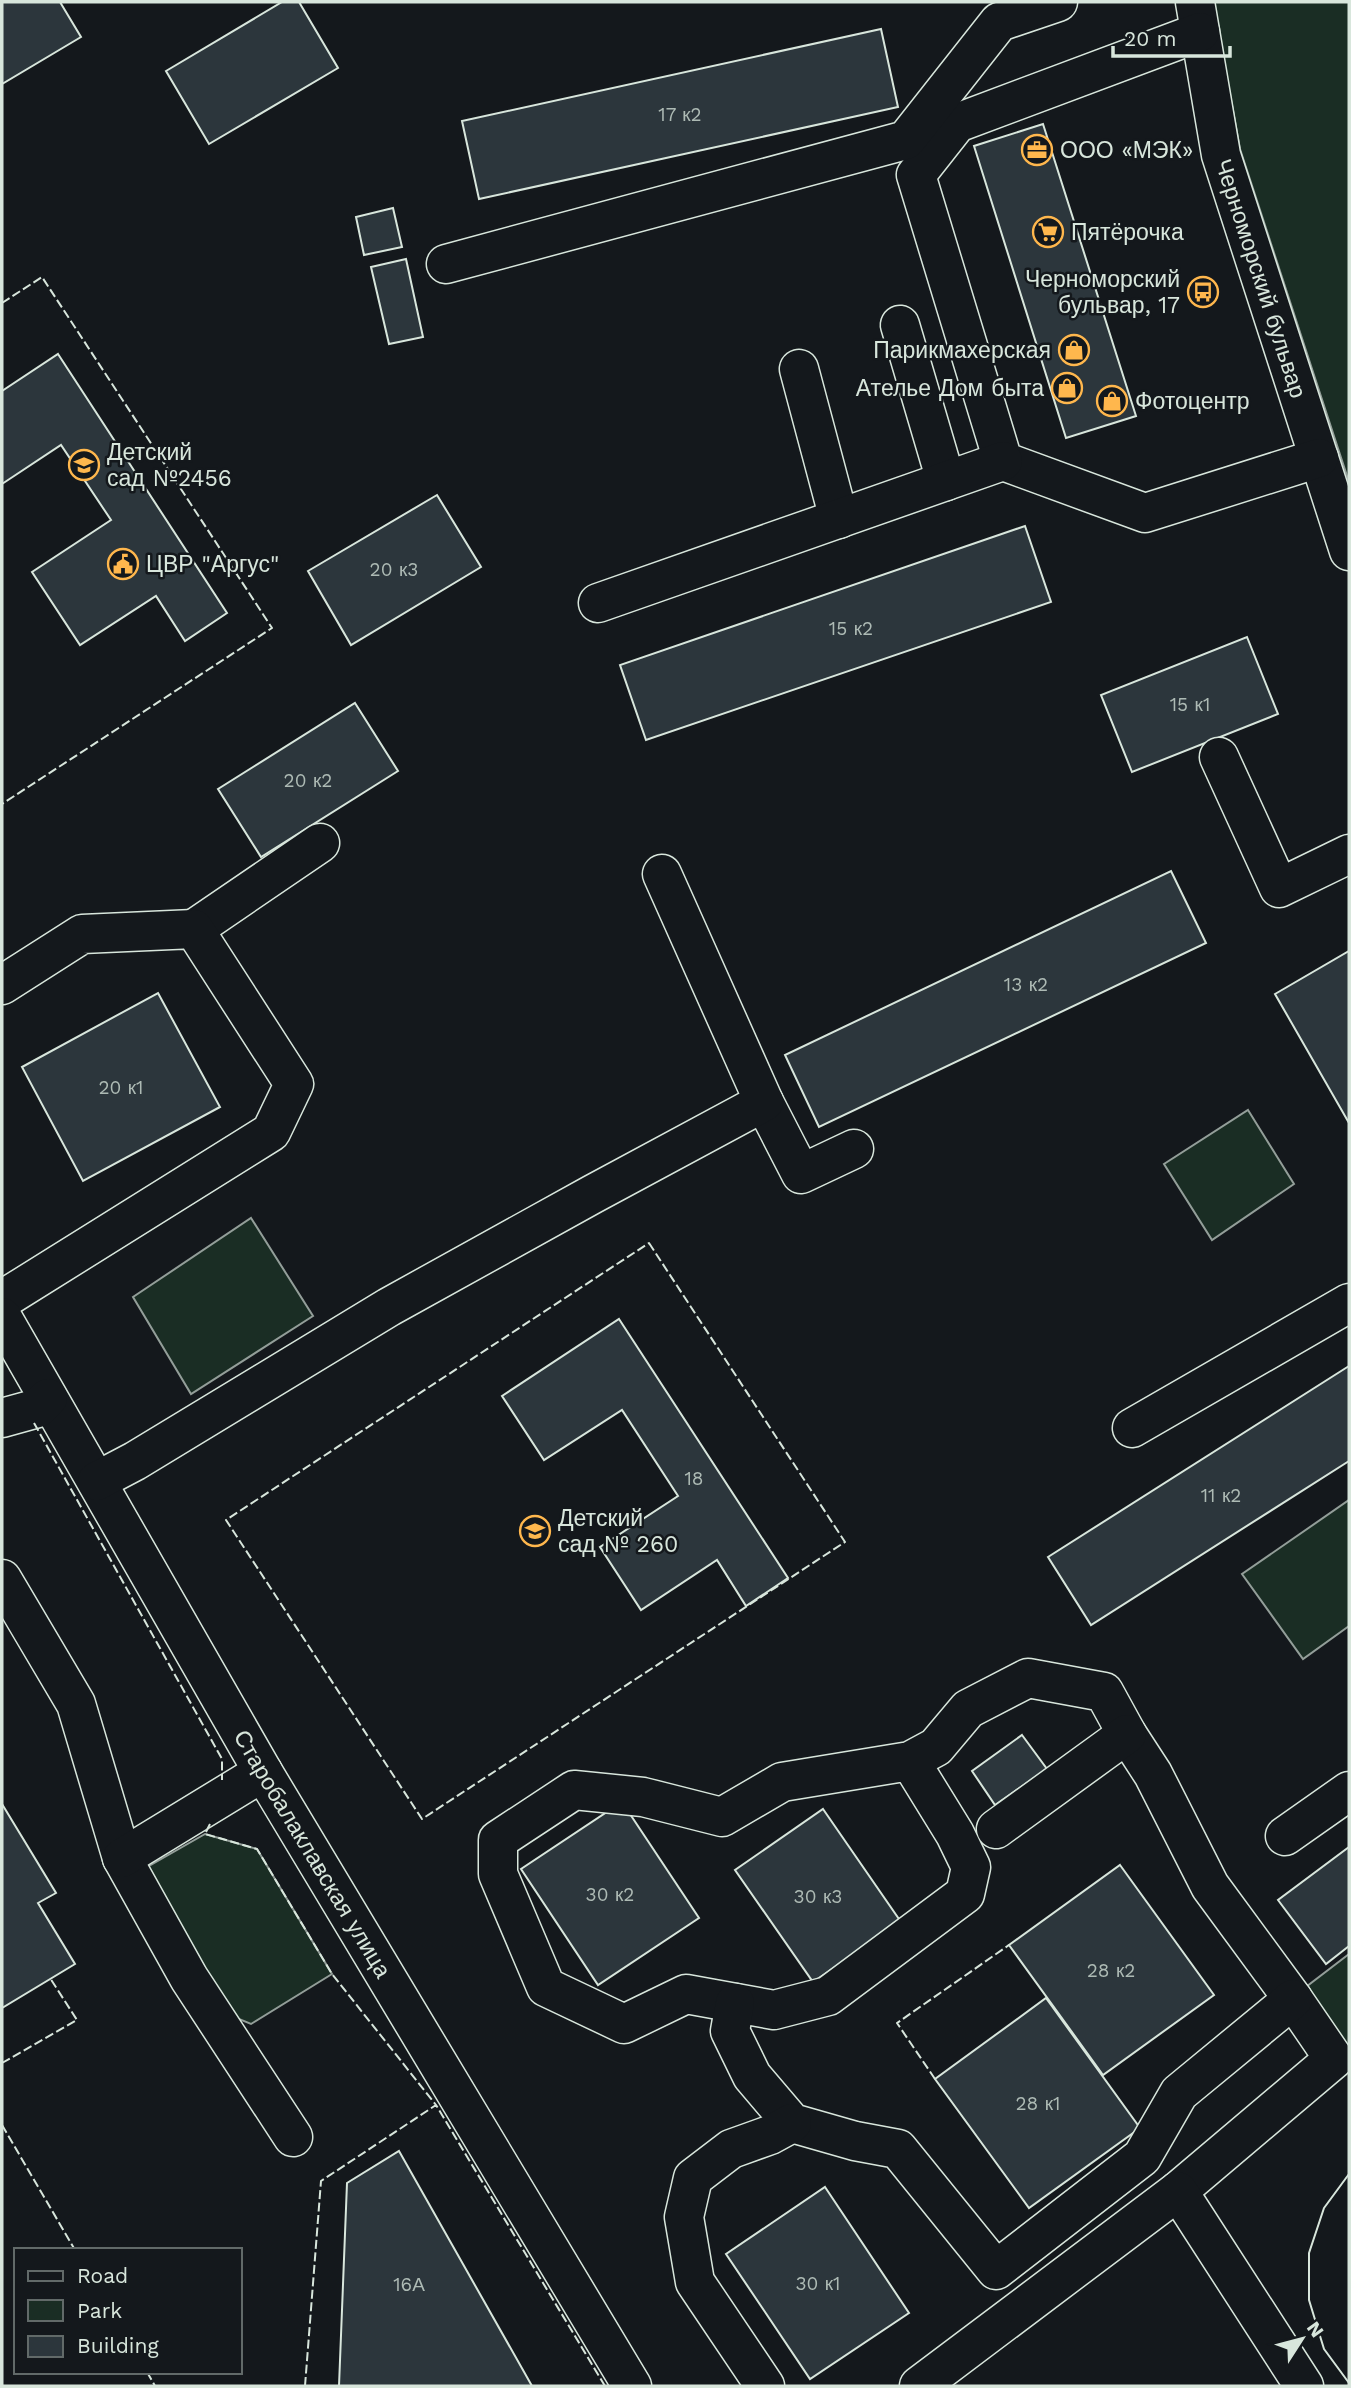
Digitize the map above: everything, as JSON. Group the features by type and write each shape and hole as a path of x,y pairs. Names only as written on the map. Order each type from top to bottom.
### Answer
{"street":[{"path":"446,264 906,140 999,22 1058,2"},
{"path":"1003,461 916,174 957,123 1197,17"},
{"name":"Черноморский бульвар","path":"1197,17 1221,155 1349,551"},
{"path":"900,325 946,481"},
{"path":"799,369 839,519"},
{"path":"598,603 1003,461 1145,513 1319,458"},
{"path":"1219,757 1279,888 1349,854"},
{"path":"2,985 82,934 194,929 320,843"},
{"path":"662,874 764,1102 801,1174 854,1149"},
{"path":"2,1300 271,1132 294,1084 194,929"},
{"path":"97,1481 135,1461 389,1307 764,1102"},
{"path":"1132,1428 1349,1303"},
{"name":"Старобалаклавская улица","path":"2,1317 263,1772 632,2386"},
{"path":"2,1418 38,1408 48,1398"},
{"path":"2,1579 76,1704 122,1858 189,1978 293,2137"},
{"path":"910,1761 955,1834 971,1867 965,1894 828,1996 774,2010 686,1994 624,2024 546,1987 498,1874 498,1840 573,1790 643,1797 722,1817 782,1782 910,1761 936,1747 968,1709 1028,1678 1104,1692 1153,1774 1210,1886 1334,2059 1178,2191 919,2386"},
{"path":"996,1829 1127,1734"},
{"path":"122,1858 263,1772"},
{"path":"1285,1836 1349,1791"},
{"path":"735,2003 730,2031 752,2076 792,2123 855,2141 898,2149 996,2270 1142,2157 1179,2093 1293,1999"},
{"path":"765,2386 695,2282 684,2217 693,2178 731,2149 770,2135 792,2123"},
{"path":"1178,2191 1304,2386"}],"green space":[{"path":"1213,2 1349,2 1349,482 1240,149"},
{"path":"1248,1110 1294,1184 1212,1240 1164,1164"},
{"path":"251,1218 313,1316 191,1394 133,1297"},
{"path":"1349,1500 1349,1626 1303,1659 1242,1574"},
{"path":"205,1834 257,1849 332,1974 251,2024 234,2017 142,1870"},
{"path":"1349,1954 1349,2054 1302,1990"}],"building":[{"path":"2,2 60,2 81,37 2,84"},
{"path":"282,2 299,2 338,68 209,144 166,71"},
{"path":"881,29 898,107 479,199 462,121"},
{"path":"1043,124 1136,416 1066,438 974,146"},
{"path":"393,208 402,247 364,255 356,217"},
{"path":"406,259 423,337 389,344 371,267"},
{"path":"58,354 227,613 185,641 156,596 80,645 32,572 111,520 61,445 2,484 2,391"},
{"path":"437,495 481,567 351,645 308,571"},
{"path":"1025,526 1051,602 646,740 620,665"},
{"path":"1247,637 1278,714 1132,772 1101,695"},
{"path":"355,703 398,771 261,857 218,789"},
{"path":"1171,871 1206,943 819,1127 785,1055"},
{"path":"1349,951 1349,1123 1275,994"},
{"path":"158,993 220,1107 83,1181 22,1067"},
{"path":"619,1319 788,1578 746,1606 717,1560 641,1610 600,1547 678,1496 622,1410 544,1460 502,1396"},
{"path":"1349,1366 1349,1461 1091,1625 1048,1557"},
{"path":"1022,1735 1047,1769 995,1805 972,1771"},
{"path":"622,1802 699,1918 598,1985 521,1869"},
{"path":"2,1804 56,1893 38,1903 75,1964 2,2008"},
{"path":"823,1809 901,1922 813,1982 735,1870"},
{"path":"1349,1847 1349,1946 1326,1964 1278,1900"},
{"path":"1120,1865 1214,1995 1103,2075 1009,1945"},
{"path":"1046,1998 1140,2128 1029,2208 935,2079"},
{"path":"399,2151 532,2386 339,2386 347,2183"},
{"path":"825,2187 909,2313 810,2379 726,2254"}],"tram line":[{"path":"1349,2174 1324,2208 1309,2253 1309,2300 1324,2349 1349,2383"}],"fence":[{"path":"2,303 42,277 272,628 2,804"},
{"path":"649,1243 845,1542 422,1819 226,1520 649,1243"},
{"path":"34,1423 222,1759 222,1780"},
{"path":"210,1824 205,1834 257,1849 332,1974 436,2105"},
{"path":"935,2079 897,2023 1009,1945"},
{"path":"2,2063 77,2020 50,1978"},
{"path":"305,2386 321,2181 436,2105 605,2386"},
{"path":"2,2125 74,2248"},
{"path":"148,2374 155,2386"}],"place":[{"name":"ООО «МЭК»","path":"1037,150"},
{"name":"Пятёрочка","path":"1048,232"},
{"name":"Черноморский бульвар, 17","path":"1203,292"},
{"name":"Парикмахерская","path":"1074,350"},
{"name":"Ателье Дом быта","path":"1067,388"},
{"name":"Фотоцентр","path":"1112,401"},
{"name":"Детский сад №2456","path":"84,465"},
{"name":"ЦВР \"Аргус\"","path":"123,564"},
{"name":"Детский сад № 260","path":"535,1531"}]}
